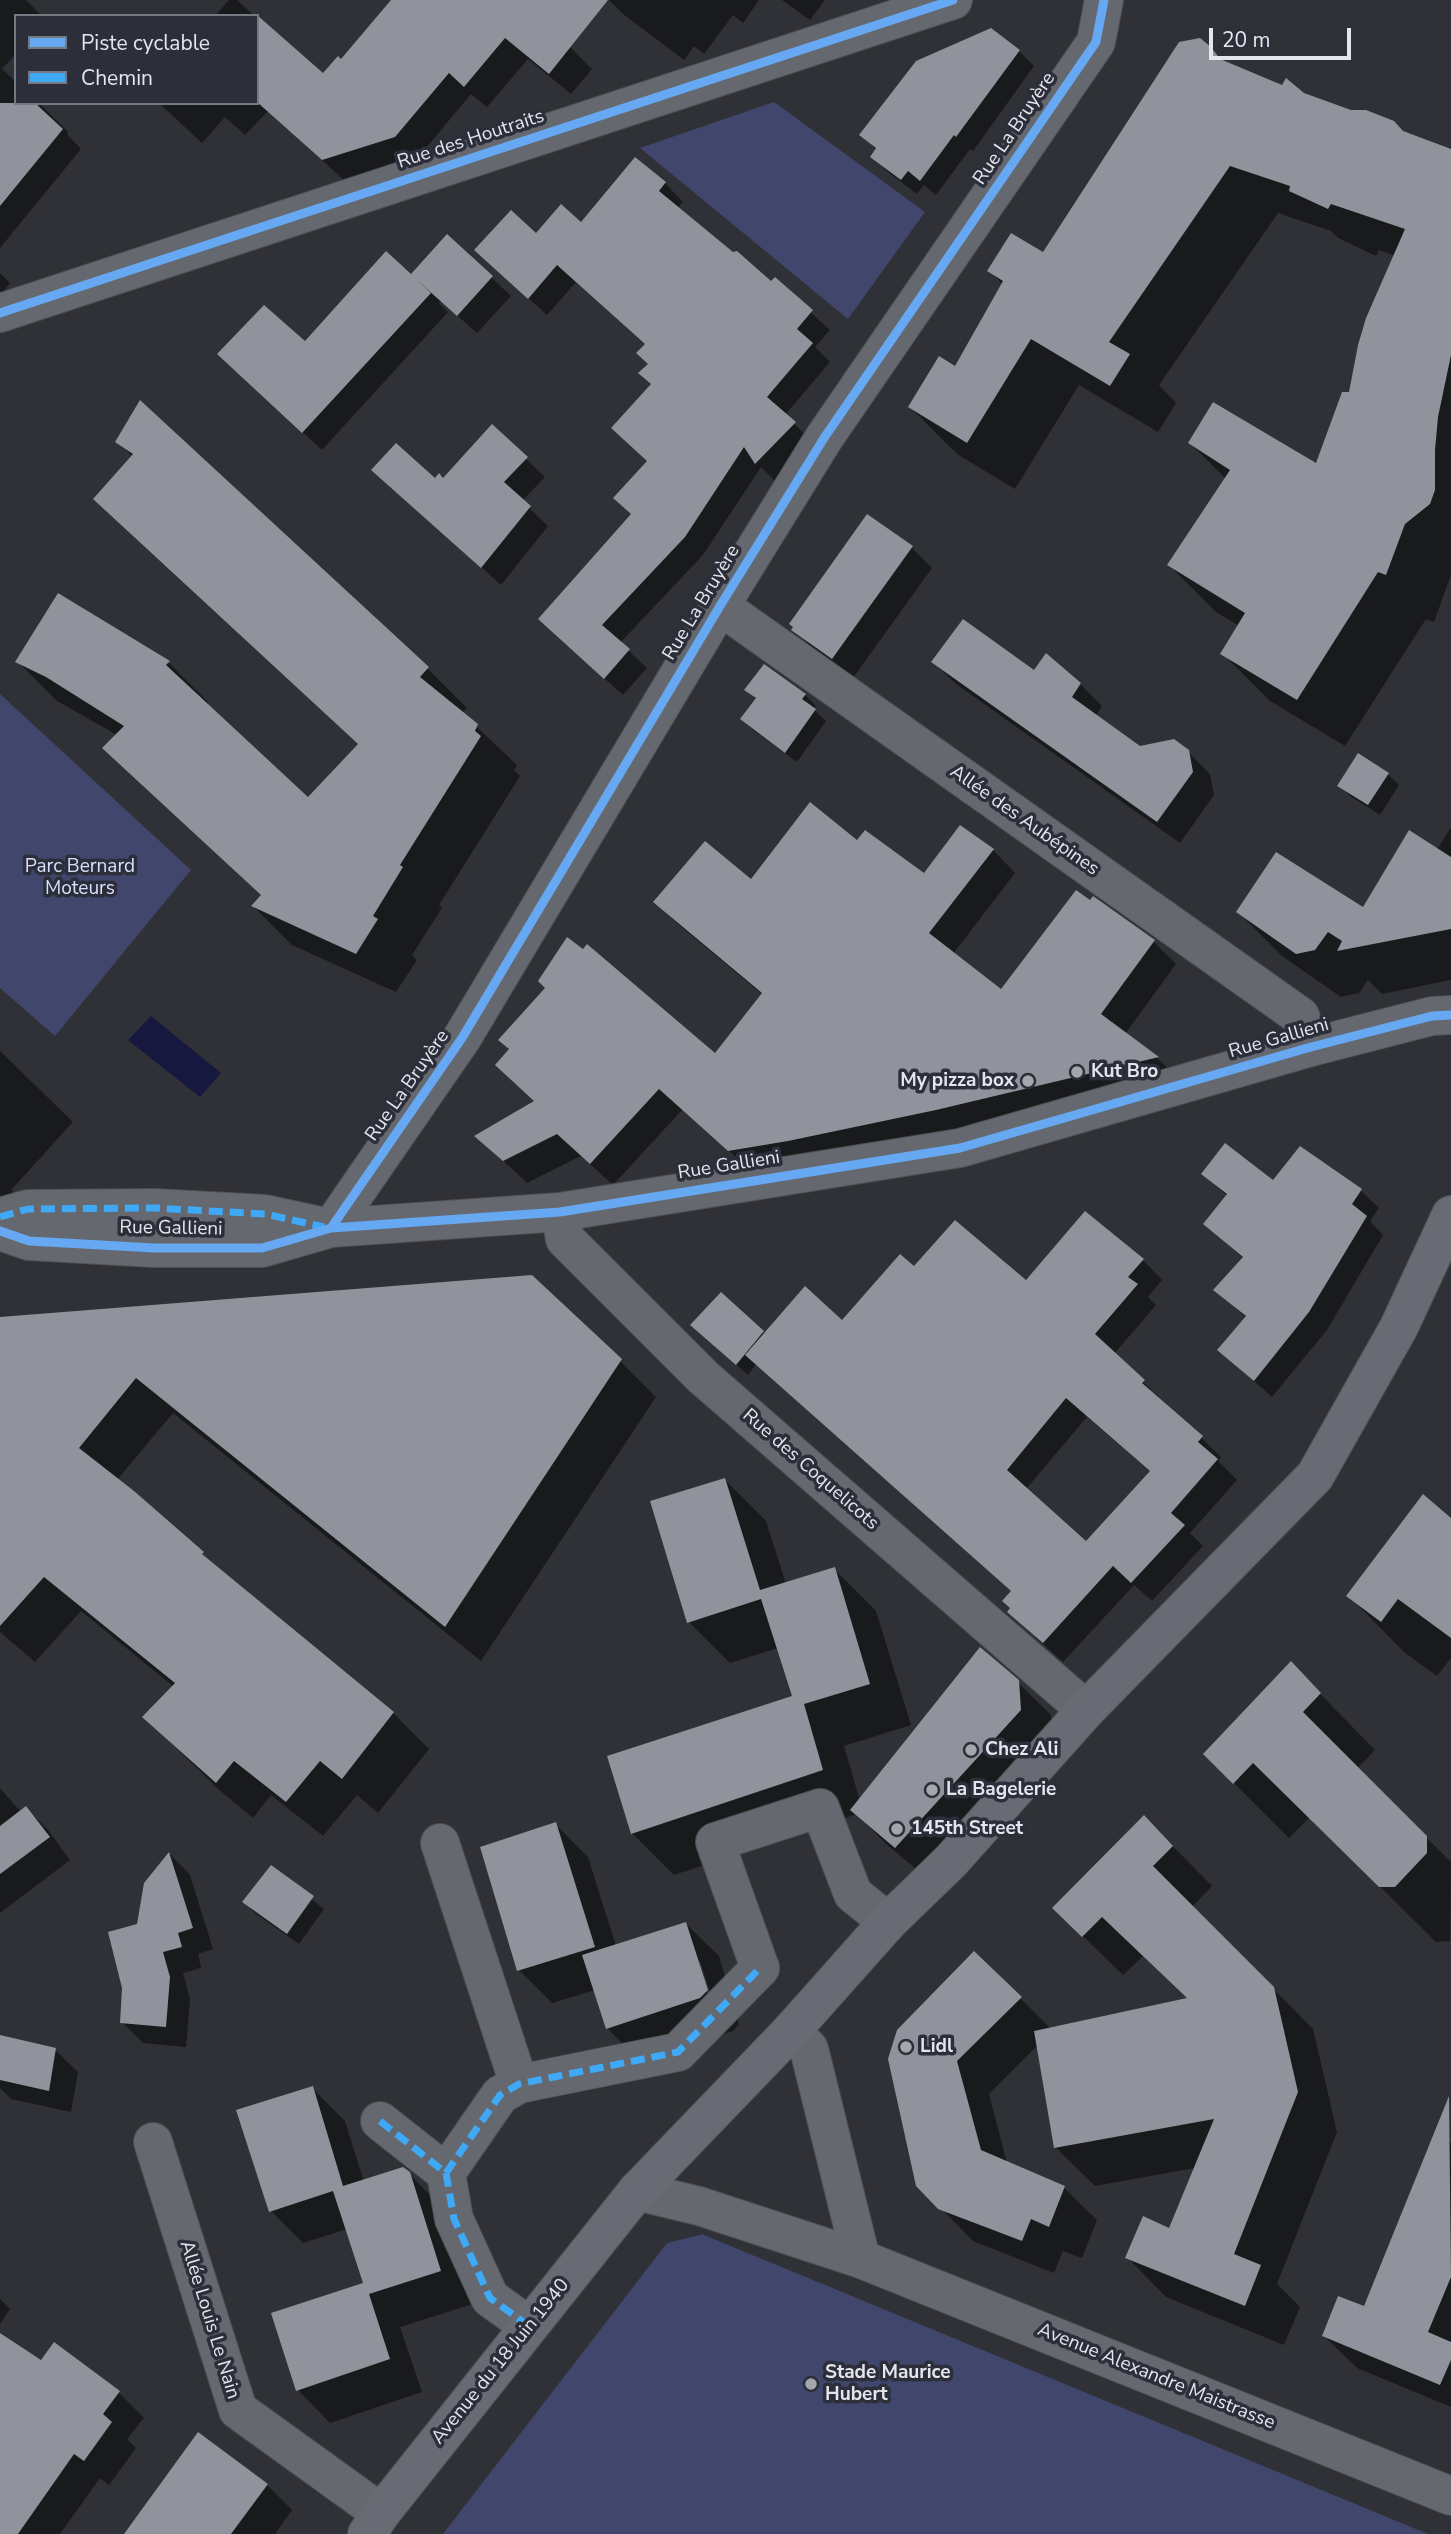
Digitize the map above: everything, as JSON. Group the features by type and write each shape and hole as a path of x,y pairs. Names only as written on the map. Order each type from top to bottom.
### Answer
{"main road":[{"name":"Avenue du 18 Juin 1940","path":"374,2523 638,2191 791,2031 888,1922 951,1861 1086,1710 1315,1476 1399,1327 1451,1215"}],"street":[{"name":"Rue des Houtraits","path":"0,313 953,0"},
{"name":"Rue La Bruyère","path":"331,1228 462,1038 720,606 824,438 1096,42 1104,0"},
{"name":"Allée des Aubépines","path":"720,606 1300,1016 1311,1048"},
{"name":"Rue Gallieni","path":"0,1231 29,1241 154,1248 262,1248 331,1228 560,1212 960,1148 1311,1048 1432,1016 1451,1015"},
{"name":"Rue Gallieni","path":"0,1217 28,1209 154,1208 265,1214 331,1228"},
{"name":"Rue des Coquelicots","path":"560,1212 565,1238 703,1377 1086,1710"},
{"path":"446,2173 500,2095 519,2084 678,2052 760,1968 715,1842 820,1808 853,1894 888,1922"},
{"path":"440,1843 519,2084"},
{"path":"791,2031 809,2049 861,2259"},
{"path":"380,2121 446,2173 454,2219 490,2298 529,2326"},
{"name":"Allée Louis Le Nain","path":"153,2142 238,2410 374,2523"},
{"name":"Avenue Alexandre Maistrasse","path":"638,2191 699,2206 861,2259 1451,2496"}],"green space":[{"path":"774,102 925,212 848,319 640,148"},
{"name":"Parc Bernard Moteurs","path":"0,694 191,870 55,1036 0,988"},
{"name":"Stade Maurice Hubert","path":"704,2234 1428,2534 443,2534 667,2243"}],"shaded area":[{"path":"151,1016 221,1073 200,1097 128,1040"}],"building":[{"path":"391,0 608,0 549,74 505,38 464,87 449,73 395,137 322,160 259,104 259,17 323,73 338,56 341,59"},
{"path":"991,28 1020,50 920,181 908,171 901,180 870,157 876,148 859,135 916,61"},
{"path":"1200,38 1220,59 1282,85 1286,78 1304,93 1351,110 1366,110 1394,121 1403,131 1451,149 1451,355 1438,417 1435,490 1430,504 1405,524 1386,575 1378,572 1297,700 1220,654 1245,613 1167,565 1230,470 1188,443 1213,402 1316,463 1342,392 1349,392 1366,318 1405,229 1331,204 1328,209 1289,191 1290,186 1230,166 1109,342 1130,354 1110,386 1031,339 967,443 908,407 939,356 955,366 1003,281 987,271 1011,233 1043,252 1179,42"},
{"path":"0,103 37,105 63,129 0,206"},
{"path":"635,157 666,182 659,191 733,252 737,251 771,281 775,277 813,310 797,329 813,343 767,397 796,422 755,464 744,447 685,537 602,625 630,649 604,679 538,619 631,514 613,498 647,461 611,428 651,384 638,373 648,364 636,353 645,344 557,265 528,299 474,250 511,210 536,233 561,204 581,222"},
{"path":"447,234 493,276 457,316 416,279 431,293 302,433 217,354 264,305 305,341 386,251 411,274"},
{"path":"140,400 429,667 420,677 478,724 475,731 481,736 400,865 403,867 373,916 378,919 356,954 251,906 261,895 102,748 124,726 46,677 15,662 58,593 170,661 166,665 308,797 358,744 93,499 133,454 115,442"},
{"path":"492,424 528,457 504,482 531,506 481,568 371,470 396,443 435,478 439,473 443,478"},
{"path":"867,514 913,546 832,659 791,630 793,627 789,624"},
{"path":"963,619 1034,670 1046,653 1081,683 1072,697 1140,746 1174,739 1189,750 1193,772 1157,822 931,662"},
{"path":"764,664 806,694 802,699 816,709 785,753 740,719 756,698 744,690"},
{"path":"1358,753 1389,773 1368,805 1337,786"},
{"path":"810,802 857,840 865,830 924,873 960,825 994,849 929,933 1001,989 1076,890 1090,900 1093,896 1155,940 1101,1014 1159,1057 936,1110 728,1151 659,1089 590,1164 557,1134 503,1161 474,1136 534,1101 495,1065 509,1049 498,1040 545,988 538,981 567,937 583,949 587,944 715,1053 762,993 653,902 705,841 751,879"},
{"path":"1409,830 1451,857 1451,929 1337,951 1342,941 1328,932 1315,950 1296,954 1236,912 1276,852 1363,907"},
{"path":"1225,1143 1273,1180 1300,1146 1362,1189 1352,1204 1367,1216 1309,1312 1254,1381 1217,1350 1246,1316 1213,1290 1243,1257 1203,1224 1227,1194 1201,1174"},
{"path":"1085,1211 1144,1259 1128,1277 1138,1284 1095,1334 1145,1380 1142,1383 1203,1436 1198,1442 1218,1459 1171,1513 1185,1525 1131,1583 1113,1566 1043,1643 1007,1612 1010,1608 1002,1601 1011,1591 745,1355 805,1286 842,1320 900,1254 914,1266 955,1220 1026,1280","holes":["1066,1398 1150,1471 1086,1541 1007,1470"]},
{"path":"532,1275 622,1359 445,1627 136,1378 79,1448 134,1491 204,1552 202,1554 394,1712 342,1779 320,1761 286,1802 234,1761 216,1783 142,1717 175,1683 44,1577 0,1626 0,1317"},
{"path":"721,1292 764,1331 736,1365 690,1325"},
{"path":"725,1478 760,1590 835,1567 870,1684 804,1704 823,1770 631,1834 607,1756 792,1696 761,1599 687,1623 650,1501"},
{"path":"1423,1494 1451,1518 1451,1638 1398,1599 1381,1622 1346,1596"},
{"path":"980,1647 1019,1680 1021,1710 895,1848 850,1810"},
{"path":"1291,1661 1321,1693 1303,1712 1427,1836 1427,1853 1395,1887 1379,1887 1253,1763 1233,1784 1203,1754"},
{"path":"26,1806 50,1837 0,1874 0,1826"},
{"path":"1144,1815 1173,1846 1153,1866 1274,1987 1298,2092 1234,2254 1261,2265 1245,2306 1125,2258 1143,2216 1169,2228 1214,2119 1054,2148 1034,2031 1187,1998 1102,1917 1082,1937 1052,1908"},
{"path":"556,1822 595,1947 517,1971 480,1847"},
{"path":"169,1852 193,1928 178,1933 182,1947 163,1952 170,1977 166,2027 120,2023 122,1988 108,1932 137,1924 144,1883"},
{"path":"271,1865 314,1896 287,1934 242,1902"},
{"path":"686,1922 708,1990 700,1998 606,2029 582,1955"},
{"path":"974,1951 1022,1997 957,2061 981,2150 1065,2186 1049,2227 1031,2219 1022,2241 938,2209 916,2186 888,2059 897,2030"},
{"path":"0,2035 56,2048 49,2091 0,2080"},
{"path":"313,2086 343,2186 403,2167 410,2172 441,2271 369,2294 390,2359 296,2391 271,2313 363,2283 333,2191 269,2212 236,2110"},
{"path":"1449,2096 1451,2277 1428,2332 1451,2342 1451,2360 1440,2385 1322,2336 1338,2296 1364,2306"},
{"path":"0,2333 41,2360 54,2342 120,2391 103,2414 112,2422 84,2461 74,2454 18,2534 0,2534"},
{"path":"198,2432 268,2484 231,2534 124,2534"}],"marked path":[{"path":"0,1217 28,1209 154,1208 265,1214 324,1227"},
{"path":"446,2173 500,2095 519,2084 678,2052 760,1968"},
{"path":"380,2121 446,2173 454,2219 490,2298 529,2326"}],"cycle path":[{"path":"0,313 953,0"},
{"path":"331,1228 462,1038 720,606 824,438 1096,42 1104,0"},
{"path":"0,1231 29,1241 154,1248 262,1248 331,1228 560,1212 960,1148 1311,1047 1432,1016 1451,1015"}],"place":[{"name":"Kut Bro","path":"1077,1072"},
{"name":"My pizza box","path":"1028,1081"},
{"name":"Chez Ali","path":"971,1750"},
{"name":"La Bagelerie","path":"932,1790"},
{"name":"145th Street","path":"897,1829"},
{"name":"Lidl","path":"906,2047"},
{"name":"Stade Maurice Hubert","path":"811,2384"}]}
